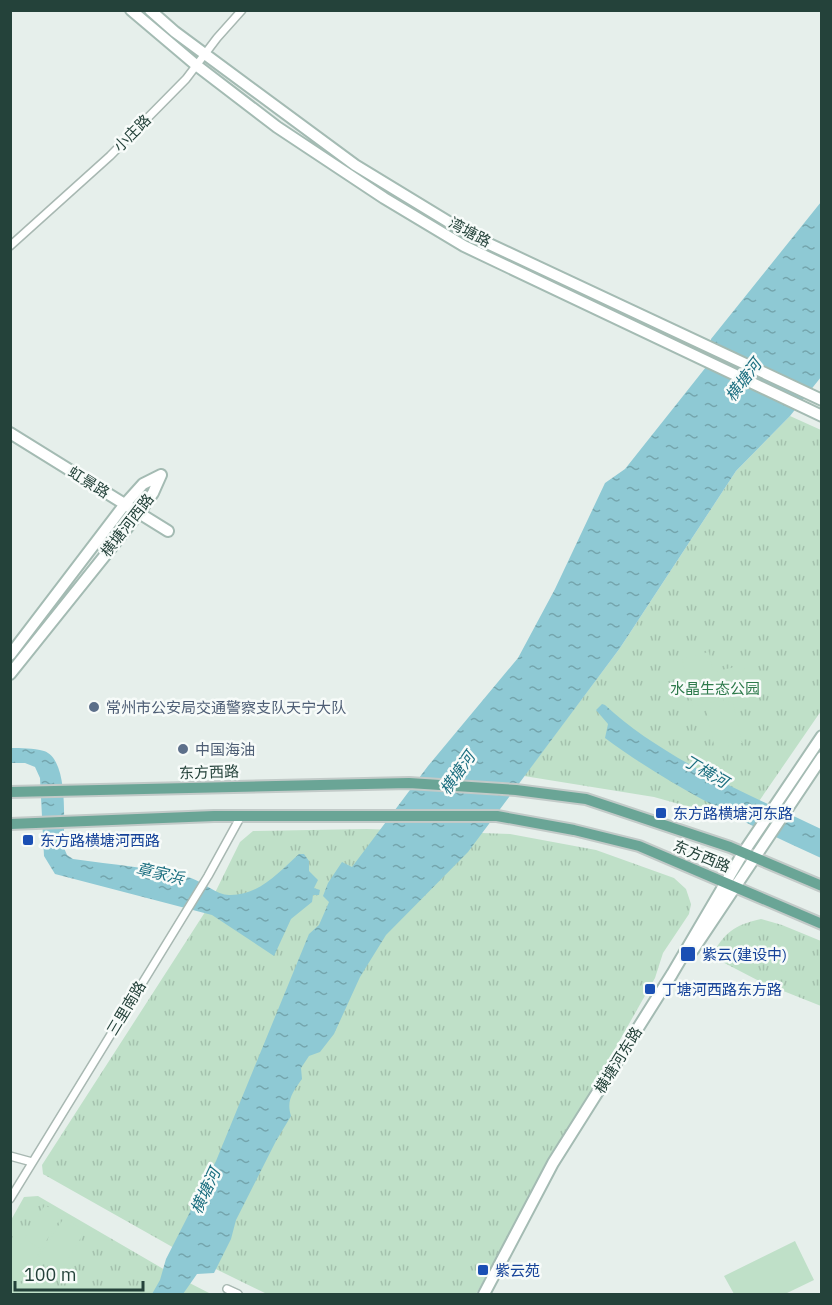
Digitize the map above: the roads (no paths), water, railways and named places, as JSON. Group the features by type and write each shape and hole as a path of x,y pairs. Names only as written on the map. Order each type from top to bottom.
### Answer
{"main road":[{"name":"东方西路","path":"10,792 409,783 516,790 586,799 742,853 822,886"},
{"name":"东方西路","path":"242,816 497,816 574,830 639,846 822,924"},
{"path":"10,824 242,816"}],"street":[{"path":"131,10 196,65 277,127 384,198 464,246 822,416"},
{"name":"湾塘路","path":"150,10 205,54 355,165 470,235 819,399"},
{"name":"小庄路","path":"10,246 110,156 186,79 242,10"},
{"name":"虹景路","path":"10,433 168,531"},
{"name":"横塘河西路","path":"10,654 125,504 143,484 160,475 153,493 139,513 10,674"},
{"path":"763,833 779,799 822,736"},
{"path":"763,833 790,804 822,757"},
{"name":"三里南路","path":"10,1199 208,876 242,816"},
{"name":"横塘河东路","path":"492,1294 558,1167 730,884 742,853 763,833"},
{"name":"横塘河东路","path":"484,1294 553,1163 730,884 754,858 763,833"},
{"path":"10,1156 32,1162"},
{"path":"226,1289 238,1294"}],"water":[{"name":"横塘河","path":"821,202 821,377 790,416 736,471 620,648 468,852 386,935 360,977 334,1034 320,1052 309,1056 301,1068 302,1079 293,1092 289,1105 291,1116 236,1220 231,1239 214,1273 197,1274 183,1294 152,1294 160,1280 166,1259 216,1161 309,934 319,925 329,902 323,896 328,883 342,862 352,867 428,766 518,658 555,589 605,483 625,469 710,362 711,339"},
{"path":"602,704 680,759 821,829 821,858 710,804 630,756 605,738 608,724 596,710"},
{"name":"章家浜","path":"10,748 44,751 52,757 58,767 63,794 64,848 67,855 73,859 177,874 229,895 250,892 268,882 299,854 304,854 309,861 309,871 318,880 314,888 320,890 319,895 313,895 312,902 291,919 274,956 212,915 55,874 44,856 40,778 35,767 25,763 11,763"}],"place":[{"name":"常州市公安局交通警察支队天宁大队","path":"94,707"},
{"name":"中国海油","path":"183,749"},
{"name":"东方路横塘河东路","path":"661,813"},
{"name":"东方路横塘河西路","path":"28,840"},
{"name":"紫云(建设中)","path":"688,954"},
{"name":"丁塘河西路东方路","path":"650,989"},
{"name":"紫云苑","path":"483,1270"}],"park label":[{"name":"水晶生态公园","path":"715,688"}],"water label":[{"name":"丁横河","path":"706,771"}]}
